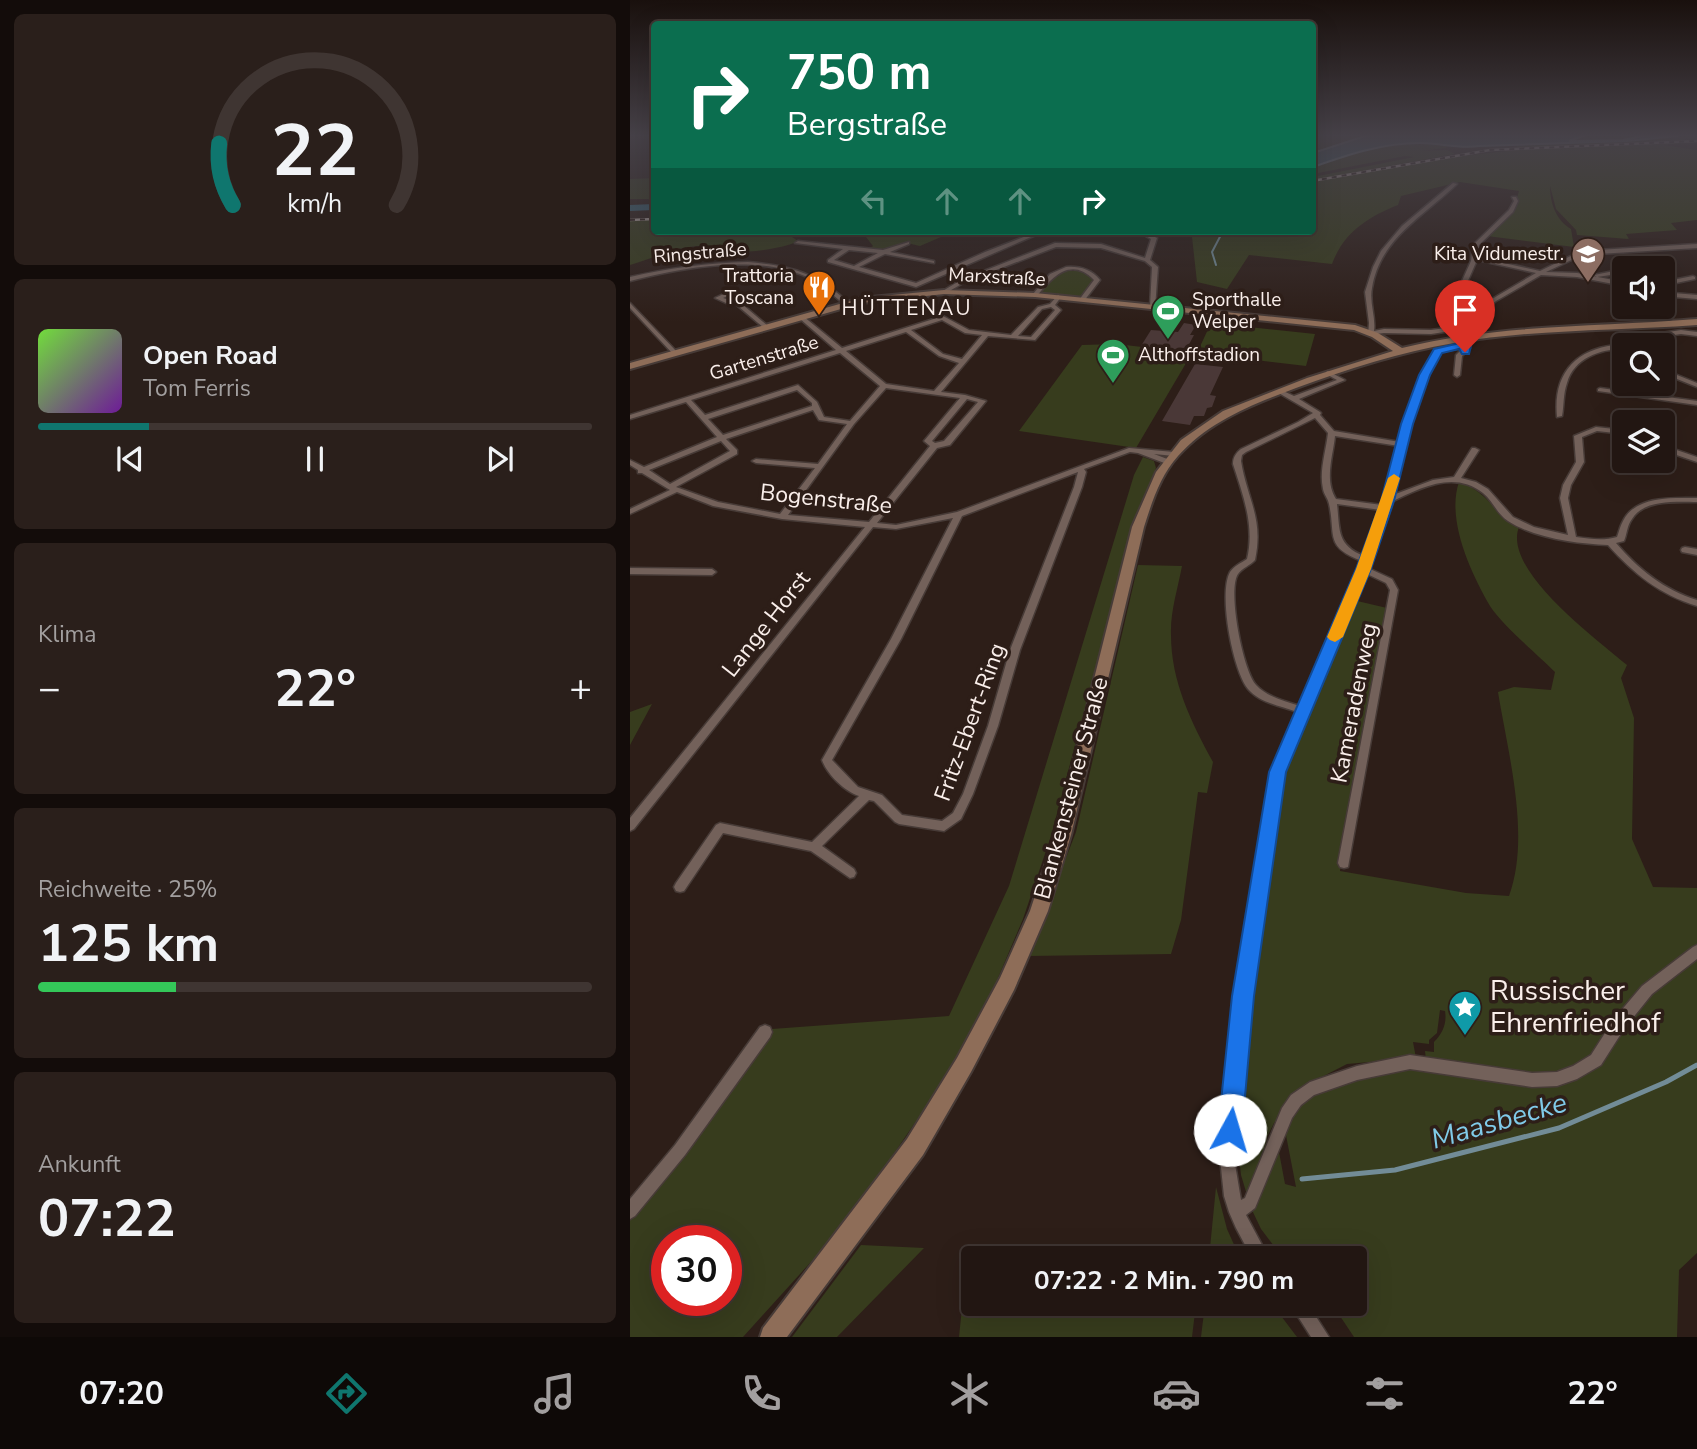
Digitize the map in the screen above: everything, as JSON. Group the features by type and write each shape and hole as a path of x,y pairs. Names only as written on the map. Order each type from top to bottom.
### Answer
{"main road":[{"name":"Marxstraße","path":"630,366 847,304 916,289 1035,295 1055,301 1082,300 1349,328 1384,340 1396,353"},
{"name":"Blankensteiner Straße","path":"765,1337 778,1328 915,1147 964,1065 1007,985 1039,911 1063,835 1138,527 1149,496 1170,458 1191,437 1220,418 1279,391 1328,373 1426,345 1531,332 1697,322"},
{"path":"1370,334 1369,337 1396,353"},
{"path":"1384,340 1426,345"}],"street":[{"path":"1370,334 1372,328 1368,290 1378,259 1401,227 1441,197"},
{"path":"1485,309 1474,310 1458,324 1446,323 1474,258 1478,242 1511,211 1516,201 1514,198"},
{"path":"848,248 830,261 856,267 916,289 987,253 1033,235"},
{"path":"1147,260 1154,238 1148,235"},
{"path":"798,243 884,252 932,262"},
{"path":"856,267 907,243"},
{"path":"944,292 963,281 1055,245 1101,246 1147,260 1154,267 1153,307"},
{"path":"1370,334 1382,331 1415,333 1459,330 1472,323 1494,300 1554,265 1586,252 1697,246"},
{"path":"1683,248 1697,253"},
{"path":"1474,258 1541,273 1595,277 1612,281"},
{"name":"Ringstraße","path":"630,279 661,271 759,264 810,276 847,304"},
{"path":"1554,265 1553,268 1559,273"},
{"path":"1035,295 1055,274 1084,270 1093,273 1097,280 1082,300"},
{"path":"1595,277 1612,273"},
{"path":"1675,282 1693,278"},
{"path":"1675,295 1697,297"},
{"path":"733,299 766,327"},
{"path":"937,391 986,335 1032,339 1058,310 1055,301 1040,308 1013,337"},
{"path":"630,305 675,353"},
{"path":"801,317 884,386 937,391 965,397"},
{"name":"Gartenstraße","path":"630,417 943,318 960,329 986,335"},
{"path":"907,330 941,355 962,362"},
{"path":"1669,333 1681,331 1697,334"},
{"path":"1254,1246 1246,1234 1232,1196 1227,1158 1243,996 1278,772 1365,564 1386,505 1416,396 1438,351 1456,347 1467,348 1467,351 1459,355 1457,375"},
{"path":"1559,416 1564,380 1594,350 1612,347"},
{"path":"1293,399 1342,380 1328,373"},
{"path":"1675,376 1697,385"},
{"path":"782,517 852,423 884,386"},
{"path":"704,418 798,387 815,403 821,419 852,423"},
{"path":"1600,390 1697,403"},
{"path":"1279,391 1312,408 1332,433 1403,445"},
{"name":"Lange Horst","path":"630,827 934,446 947,443 983,401 965,397 928,441 934,446"},
{"path":"630,512 734,452 687,399"},
{"path":"641,471 722,438 815,407"},
{"path":"1304,711 1264,695 1249,684 1242,669 1231,620 1232,580 1234,573 1251,560 1254,526 1237,464 1238,456 1246,449 1317,416"},
{"path":"1572,537 1564,498 1567,485 1580,462 1578,436 1596,429 1612,431"},
{"path":"1332,433 1326,480 1329,497 1333,501 1386,505 1427,483 1456,480 1475,484 1505,515 1517,523 1572,537 1611,542 1621,539 1627,519 1639,508 1655,503 1697,500"},
{"path":"1456,480 1475,450"},
{"name":"Bogenstraße","path":"630,462 641,471 674,488 716,505 782,517 904,526 959,514 1125,451 1141,451 1170,458"},
{"path":"1675,452 1697,460"},
{"path":"756,461 819,466"},
{"name":"Fritz-Ebert-Ring","path":"959,514 896,639 827,760 854,790 878,798 897,817 906,821 944,826 957,816 993,726 1015,650 1078,487 1082,472 1080,468"},
{"name":"Kameradenweg","path":"1333,501 1342,550 1389,580 1394,590 1345,863"},
{"path":"1611,542 1647,579 1697,603"},
{"path":"1685,551 1697,552"},
{"path":"630,571 712,572"},
{"path":"814,847 866,796"},
{"path":"680,887 720,828 814,847 850,873"},
{"path":"1237,1212 1250,1203 1260,1185 1291,1105 1310,1089 1357,1073 1410,1062 1532,1080 1557,1079 1577,1072 1596,1060 1619,1024 1647,990 1697,951"},
{"path":"630,1211 680,1150 765,1032"},
{"path":"1306,1316 1321,1337"}],"green space":[{"path":"630,197 651,197 651,199"},
{"path":"1316,197 1401,197 1398,205 1367,221 1350,234 1332,264 1249,255 1227,289 1197,282 1191,235 1316,235"},
{"path":"1517,197 1551,197 1561,221 1571,229 1574,247 1487,236 1513,211"},
{"path":"1553,197 1697,197 1697,220 1671,223 1677,230 1626,234 1629,239 1577,235 1576,230 1556,209"},
{"path":"651,219 651,235 794,235 792,237 798,241 781,247 747,252 689,247 630,265 630,220"},
{"path":"946,235 920,246 907,243 885,251 869,249 873,246 866,237"},
{"path":"1061,271 1082,271 1092,274 1095,280 1083,297 1040,292"},
{"path":"1211,323 1315,334 1306,366 1197,353"},
{"name":"Althoffstadion","path":"1117,344 1192,353 1136,448 1019,431 1082,345"},
{"path":"1143,457 1154,461 1156,468 1133,526 1051,836 1023,919 992,992 960,1057 847,1222 743,1337 630,1337 630,1218 688,1148 772,1029 949,1016 1009,886 1134,475"},
{"path":"1459,482 1484,496 1503,516 1519,527 1518,544 1524,563 1538,583 1575,621 1627,665 1621,678 1634,718 1632,839 1653,887 1697,888 1697,944 1655,976 1595,1055 1566,1072 1531,1075 1426,1060 1425,1051 1434,1052 1434,1042 1445,1024 1445,1011 1440,1010 1437,1033 1429,1040 1429,1044 1413,1042 1416,1058 1347,1064 1306,1085 1274,1123 1267,1137 1261,1171 1247,1195 1241,1175 1237,1141 1250,995 1282,771 1353,600 1387,608 1343,838 1340,871 1466,893 1509,896 1518,848 1518,821 1512,768 1498,692 1514,687 1551,690 1555,672 1503,622 1483,593 1468,562 1458,529 1456,497"},
{"path":"1138,565 1182,566 1171,626 1174,669 1190,716 1213,762 1207,793 1198,792 1181,920 1171,954 1028,956 1076,832"},
{"path":"652,704 630,745 630,712"},
{"path":"1697,954 1697,1253 1679,1270 1677,1337 1354,1337 1340,1316 1367,1316 1367,1246 1274,1246 1261,1229 1251,1208 1260,1196 1279,1152 1285,1184 1296,1187 1285,1130 1292,1112 1303,1099 1360,1077 1416,1067 1561,1084 1581,1077 1597,1067 1651,991"},
{"path":"1216,1187 1227,1229 1235,1246 1210,1246"},
{"path":"861,1245 924,1248 837,1337 792,1337"},
{"path":"961,1316 1195,1316 1192,1337 959,1337"},
{"path":"1204,1316 1281,1316 1297,1337 1201,1337"}],"building":[{"name":"Sporthalle Welper","path":"1184,323 1196,325 1185,352 1141,346 1151,330 1178,332"},
{"path":"1195,364 1223,367 1210,395 1216,396 1212,407 1207,408 1204,416 1194,416 1190,425 1162,421"}],"waterway":[{"path":"630,208 651,207"},
{"path":"1216,265 1212,252 1221,235"},
{"name":"Maasbecke","path":"1302,1179 1395,1170 1559,1128 1666,1082 1697,1065"}],"railway":[{"path":"630,220 651,219"}],"slow traffic":[{"path":"1335,637 1363,569 1394,478"}],"place":[{"name":"Kita Vidumestr.","path":"1588,284"},
{"name":"Trattoria Toscana","path":"819,317"},
{"name":"Sporthalle Welper","path":"1168,341"},
{"name":"Althoffstadion","path":"1113,385"},
{"name":"Russischer Ehrenfriedhof","path":"1465,1037"}],"district":[{"name":"HÜTTENAU","path":"907,308"}],"route":[{"path":"1230,1130 1243,996 1278,772 1363,569 1388,501 1416,396 1430,363 1438,351 1444,349 1460,346 1467,348 1465,352"}]}
